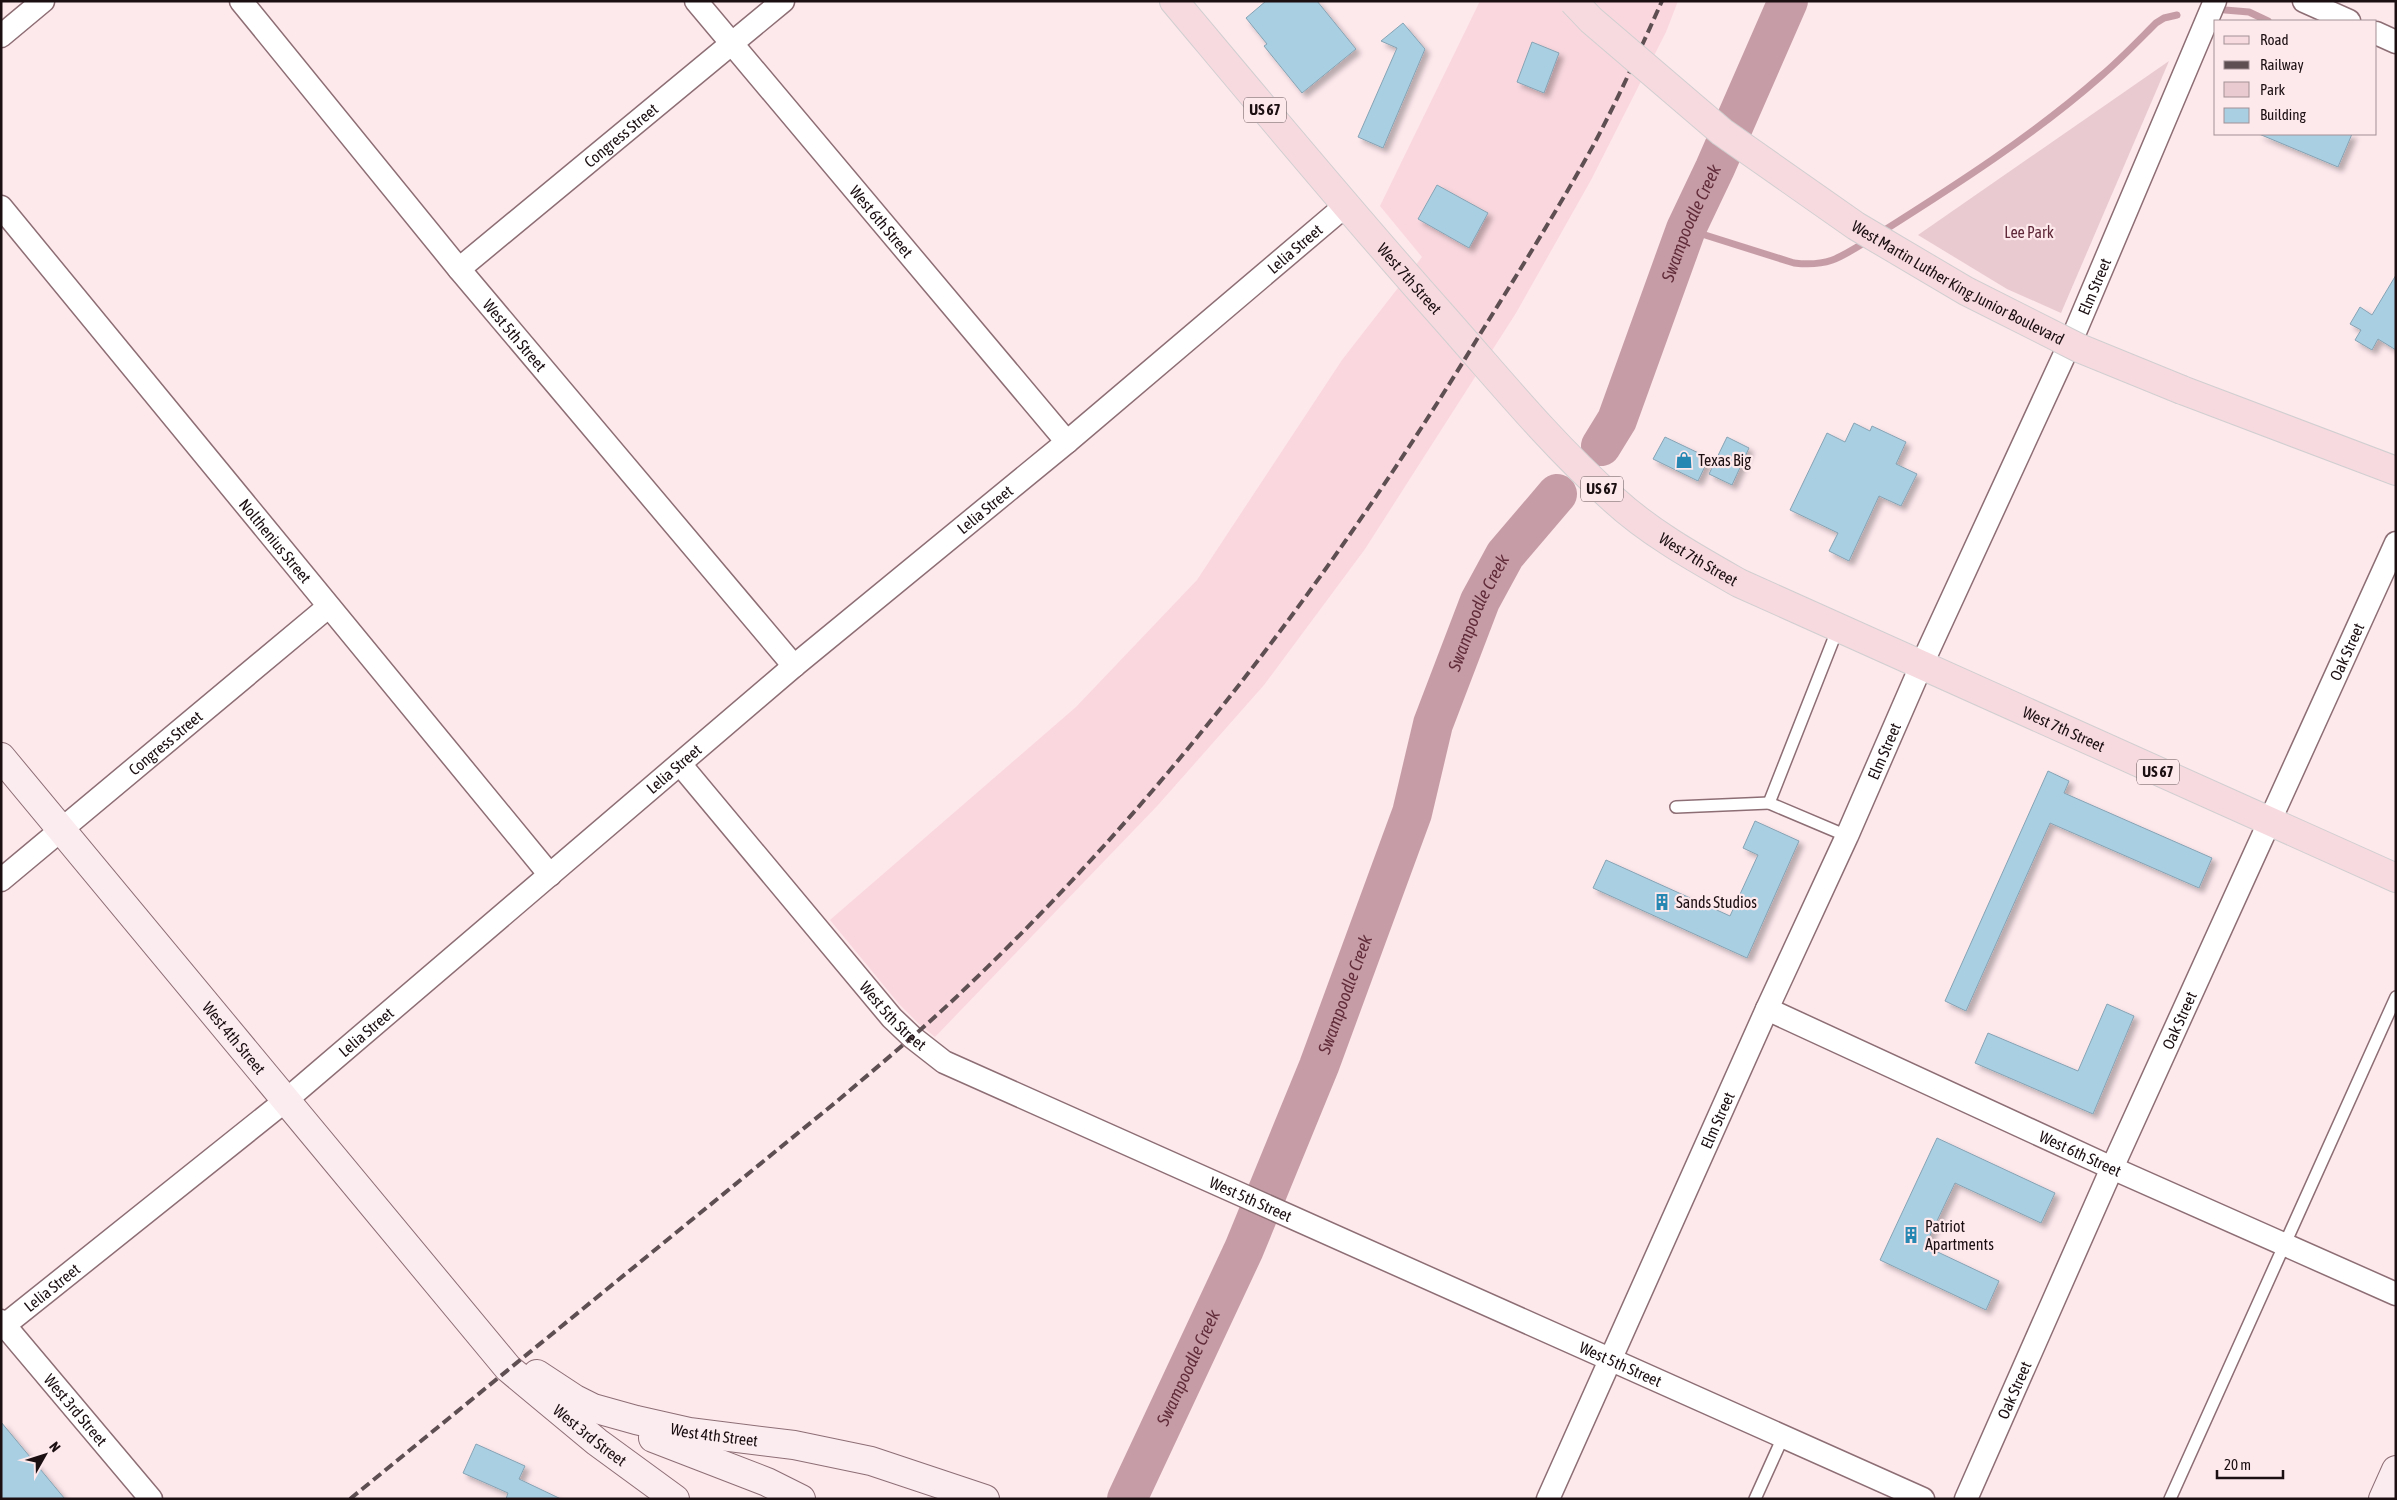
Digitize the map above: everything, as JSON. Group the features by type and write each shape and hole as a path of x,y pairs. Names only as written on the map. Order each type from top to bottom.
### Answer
{"main road":[{"name":"West 7th Street","path":"1174,1 1345,206 1567,454 1614,500 1644,525 1739,583 2396,878"},
{"name":"West Martin Luther King Junior Boulevard","path":"1573,1 1591,20 1722,132 1856,226 1966,291 2071,344 2182,390 2396,471"},
{"name":"West 4th Street","path":"1,756 284,1101 508,1368"},
{"name":"West 4th Street","path":"467,1319 543,1379 593,1408 689,1432 776,1442 871,1461 985,1499"},
{"name":"West 3rd Street","path":"508,1368 597,1442 675,1499"},
{"path":"593,1408 622,1425 767,1482 801,1499"},
{"path":"597,1442 653,1499"},
{"path":"2383,1499 2396,1470"}],"street":[{"path":"1,36 44,1"},
{"name":"West 5th Street","path":"240,1 459,269 794,666"},
{"name":"West 6th Street","path":"696,1 1067,442"},
{"name":"Congress Street","path":"459,269 783,1"},
{"name":"Elm Street","path":"1548,1499 1767,1009 1847,836 1921,666 2075,332 2215,1"},
{"path":"2304,1 2347,20"},
{"path":"2377,33 2396,42"},
{"name":"Lelia Street","path":"2,1325 284,1101 794,666 1067,442 1345,206"},
{"name":"Nolthenius Street","path":"1,208 328,608 550,875"},
{"name":"Oak Street","path":"1966,1499 2112,1168 2271,822 2396,543"},
{"name":"Congress Street","path":"1,880 328,608"},
{"name":"West 5th Street","path":"680,764 892,1018 912,1037 944,1062 1203,1176 1610,1361 1923,1499"},
{"name":"West 6th Street","path":"1767,1009 2112,1168 2396,1294"},
{"name":"West 3rd Street","path":"2,1325 151,1499"}],"lane":[{"path":"1769,803 1838,628"},
{"path":"1676,807 1769,803 1847,836"},
{"path":"2170,1499 2396,997"},
{"path":"1755,1499 1783,1437"}],"shaded area":[{"path":"1480,1 1678,1 1666,32 1591,180 1516,313 1365,549 1264,685 1158,805 935,1037 899,1004 830,920 1076,707 1197,580 1342,360 1422,257 1380,206"}],"green space":[{"name":"Lee Park","path":"2169,61 2061,313 2007,289 1918,235"}],"building":[{"path":"1266,1 1317,1 1356,49 1302,93 1264,46 1267,44 1246,18"},
{"path":"1403,23 1425,49 1383,148 1358,137 1397,48 1381,41"},
{"path":"1532,42 1559,53 1544,93 1517,82"},
{"path":"2261,135 2352,135 2338,167"},
{"path":"1437,185 1488,213 1469,248 1418,219"},
{"path":"2396,275 2396,350 2378,339 2372,350 2355,340 2361,330 2350,324 2360,307 2372,315"},
{"path":"1854,423 1870,431 1872,426 1906,442 1896,464 1917,474 1901,506 1879,496 1849,561 1829,551 1838,533 1790,510 1827,433 1845,442"},
{"path":"1665,437 1709,458 1698,481 1653,459"},
{"path":"1727,437 1749,448 1732,485 1709,474"},
{"path":"2048,771 2069,781 2064,793 2212,858 2199,888 2050,823 1966,1011 1945,1001"},
{"name":"Sands Studios","path":"1755,821 1799,841 1747,958 1593,888 1606,860 1730,916 1758,855 1743,848"},
{"path":"2107,1004 2134,1016 2093,1114 1975,1063 1988,1033 2078,1071"},
{"name":"Patriot Apartments","path":"1937,1138 2055,1193 2041,1223 1955,1183 1925,1246 1999,1281 1986,1310 1880,1260"},
{"path":"1,1422 65,1499 1,1499"},
{"path":"476,1444 525,1466 519,1479 561,1499 506,1499 508,1493 463,1473"}],"waterway":[{"name":"Swampoodle Creek","path":"1601,446 1617,420 1686,229 1715,168 1788,1"},
{"path":"2225,10 2249,12 2266,20"},
{"path":"1880,233 1966,178 2022,139 2101,76 2156,23 2164,18 2177,15"},
{"path":"1686,229 1794,263 1806,264 1833,260 1867,241"},
{"name":"Swampoodle Creek","path":"1127,1499 1244,1249 1319,1066 1412,813 1433,724 1480,601 1505,555 1557,494"}],"railway":[{"path":"350,1499 836,1102 905,1043 972,982 1045,909 1116,833 1248,673 1310,591 1370,506 1427,419 1566,193 1593,146 1662,1"}],"place":[{"name":"Texas Big","path":"1684,460"},
{"name":"Sands Studios","path":"1662,902"},
{"name":"Patriot Apartments","path":"1911,1235"}]}
